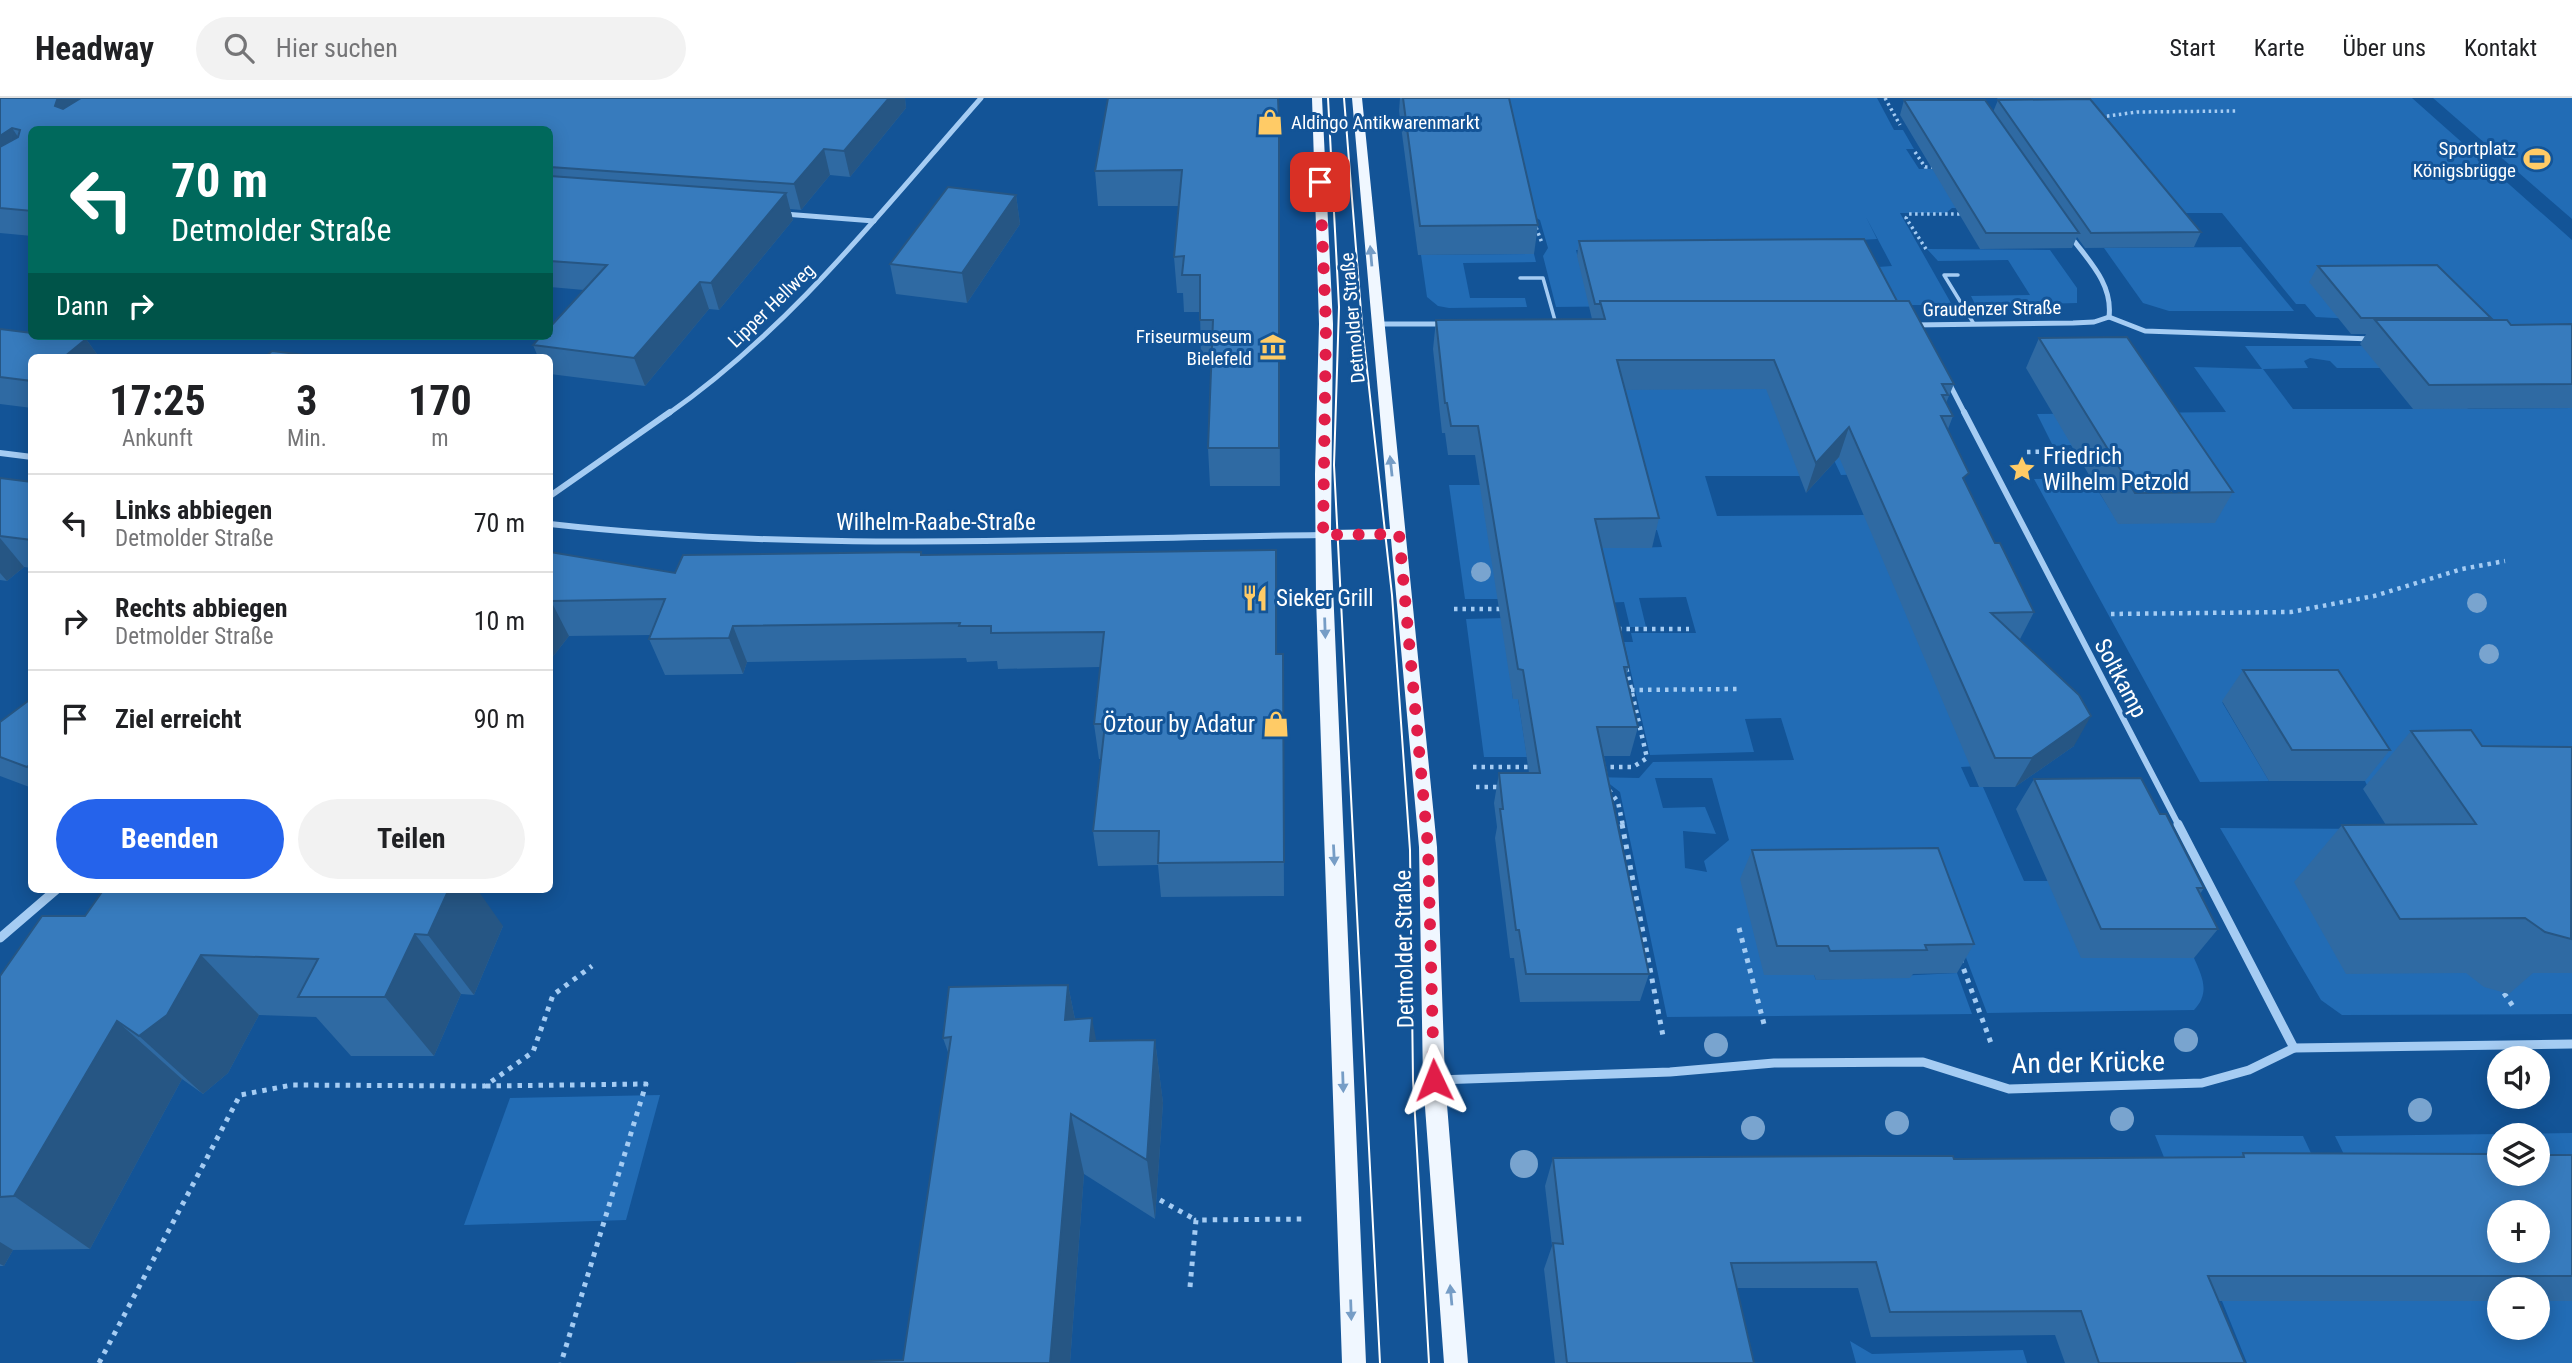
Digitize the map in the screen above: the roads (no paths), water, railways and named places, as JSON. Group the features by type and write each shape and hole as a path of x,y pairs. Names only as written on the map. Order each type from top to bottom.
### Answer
{"main road":[{"name":"Detmolder Straße","path":"1317,98 1326,324 1323,535 1354,1363"},
{"name":"Detmolder Straße","path":"1357,98 1428,847 1434,1080 1456,1363"},
{"path":"1323,535 1399,534"}],"street":[{"name":"Lipper Hellweg","path":"553,494 705,388 794,308 981,98"},
{"path":"780,214 874,220"},
{"path":"2069,234 2108,291 2112,305 2109,317 2145,331 2378,339"},
{"name":"Graudenzer Straße","path":"1905,325 2094,322 2109,317"},
{"path":"1377,324 1460,324"},
{"path":"1542,324 1569,324"},
{"path":"1918,325 1924,336"},
{"name":"Soltkamp","path":"1942,371 2294,1048"},
{"path":"0,453 28,456"},
{"name":"Wilhelm-Raabe-Straße","path":"553,524 648,535 846,541 1323,535"},
{"path":"0,938 52,893"},
{"name":"An der Krücke","path":"1434,1080 1670,1072 1774,1063 1923,1062 2008,1089 2202,1083 2249,1070 2294,1048 2572,1044"}],"lane":[{"path":"1958,275 1944,275 1974,324"},
{"path":"1520,278 1543,278 1556,324"}],"tram line":[{"path":"1328,98 1339,307 1334,465 1380,1363"},
{"path":"1344,98 1362,324 1392,595 1410,850 1413,1080 1429,1363"}],"place":[{"name":"Aldingo Antikwarenmarkt","path":"1270,122"},
{"name":"Sportplatz Königsbrügge","path":"2537,159"},
{"name":"Friseurmuseum Bielefeld","path":"1273,347"},
{"name":"Friedrich Wilhelm Petzold","path":"2022,469"},
{"name":"Sieker Grill","path":"1255,598"},
{"name":"Öztour by Adatur","path":"1276,724"}]}
